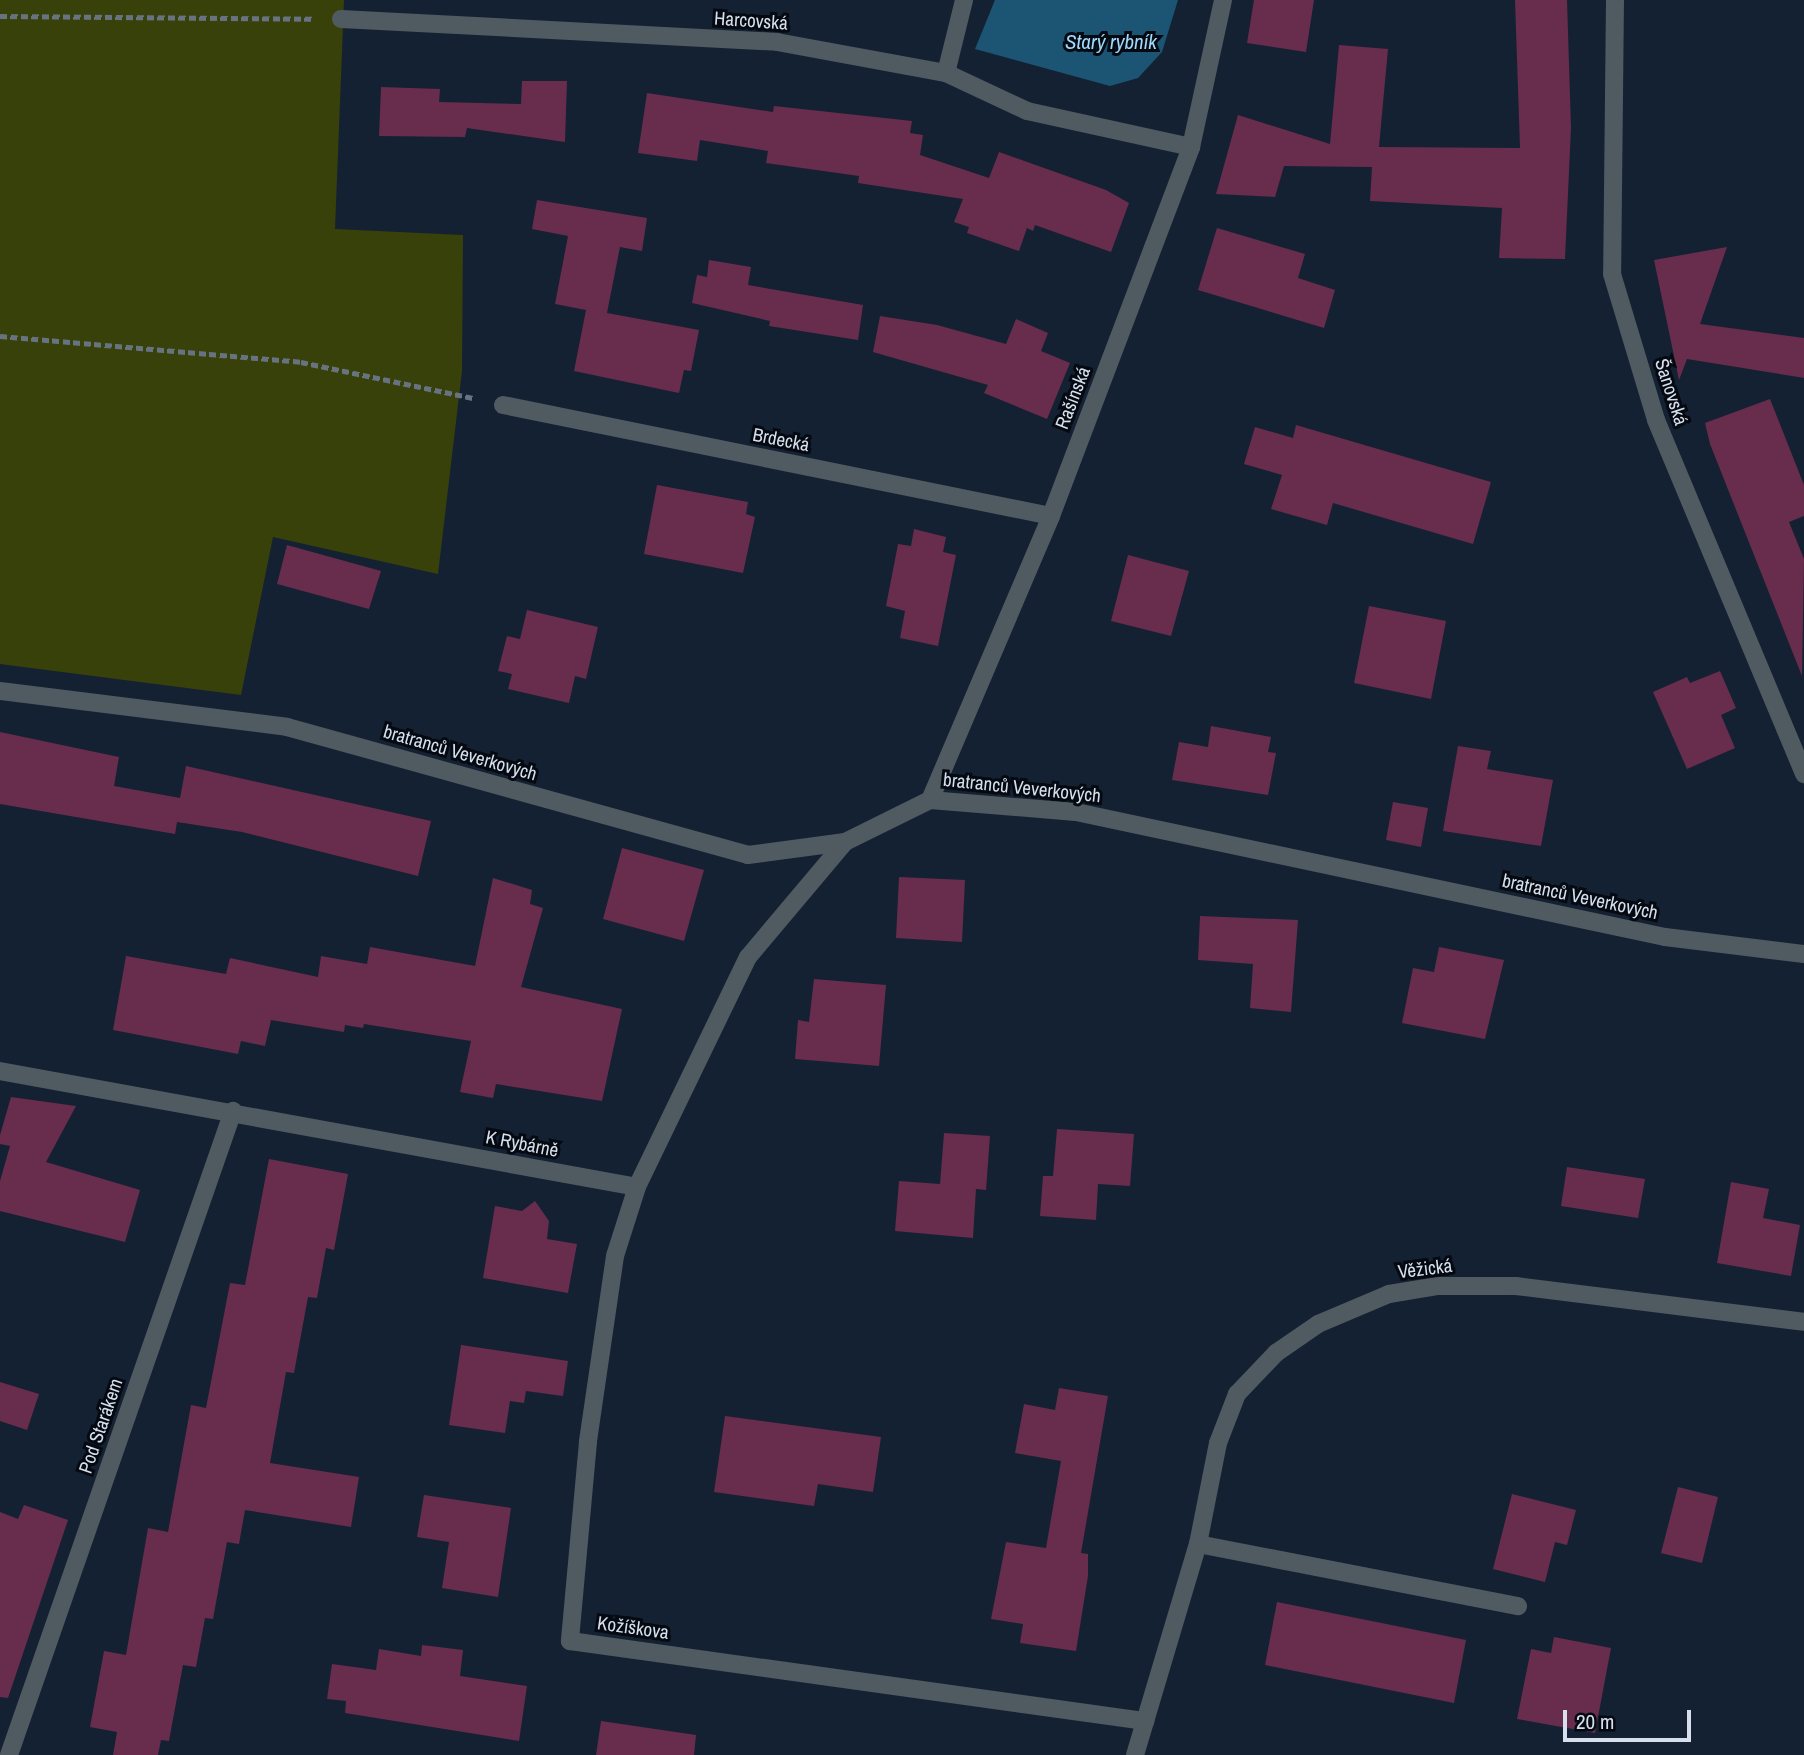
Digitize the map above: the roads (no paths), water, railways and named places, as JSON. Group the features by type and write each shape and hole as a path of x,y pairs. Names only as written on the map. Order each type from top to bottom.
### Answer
{"street":[{"path":"946,73 964,0"},
{"name":"Rašínská","path":"930,800 1051,516 1191,147 1223,0"},
{"name":"Šanovská","path":"1615,0 1612,274 1656,420 1804,774"},
{"name":"Harcovská","path":"341,19 777,42 946,73 1027,111 1191,147"},
{"name":"Brdecká","path":"503,405 1051,516"},
{"name":"bratranců Veverkových","path":"0,691 287,727 748,855 845,842 930,800 1076,812 1665,937 1804,954"},
{"path":"637,1187 748,957 845,842"},
{"name":"K Rybárně","path":"0,1071 233,1111 637,1187"},
{"name":"Pod Starákem","path":"9,1755 233,1111"},
{"name":"Kožíškova","path":"637,1187 615,1256 588,1443 570,1641 1145,1721"},
{"name":"Věžická","path":"1135,1755 1198,1544 1218,1443 1237,1394 1276,1353 1352,1306 1437,1286 1516,1286 1804,1322"},
{"path":"1198,1544 1518,1606"}],"water":[{"name":"Starý rybník","path":"995,0 1178,0 1162,52 1138,78 1110,86 975,49"}]}
